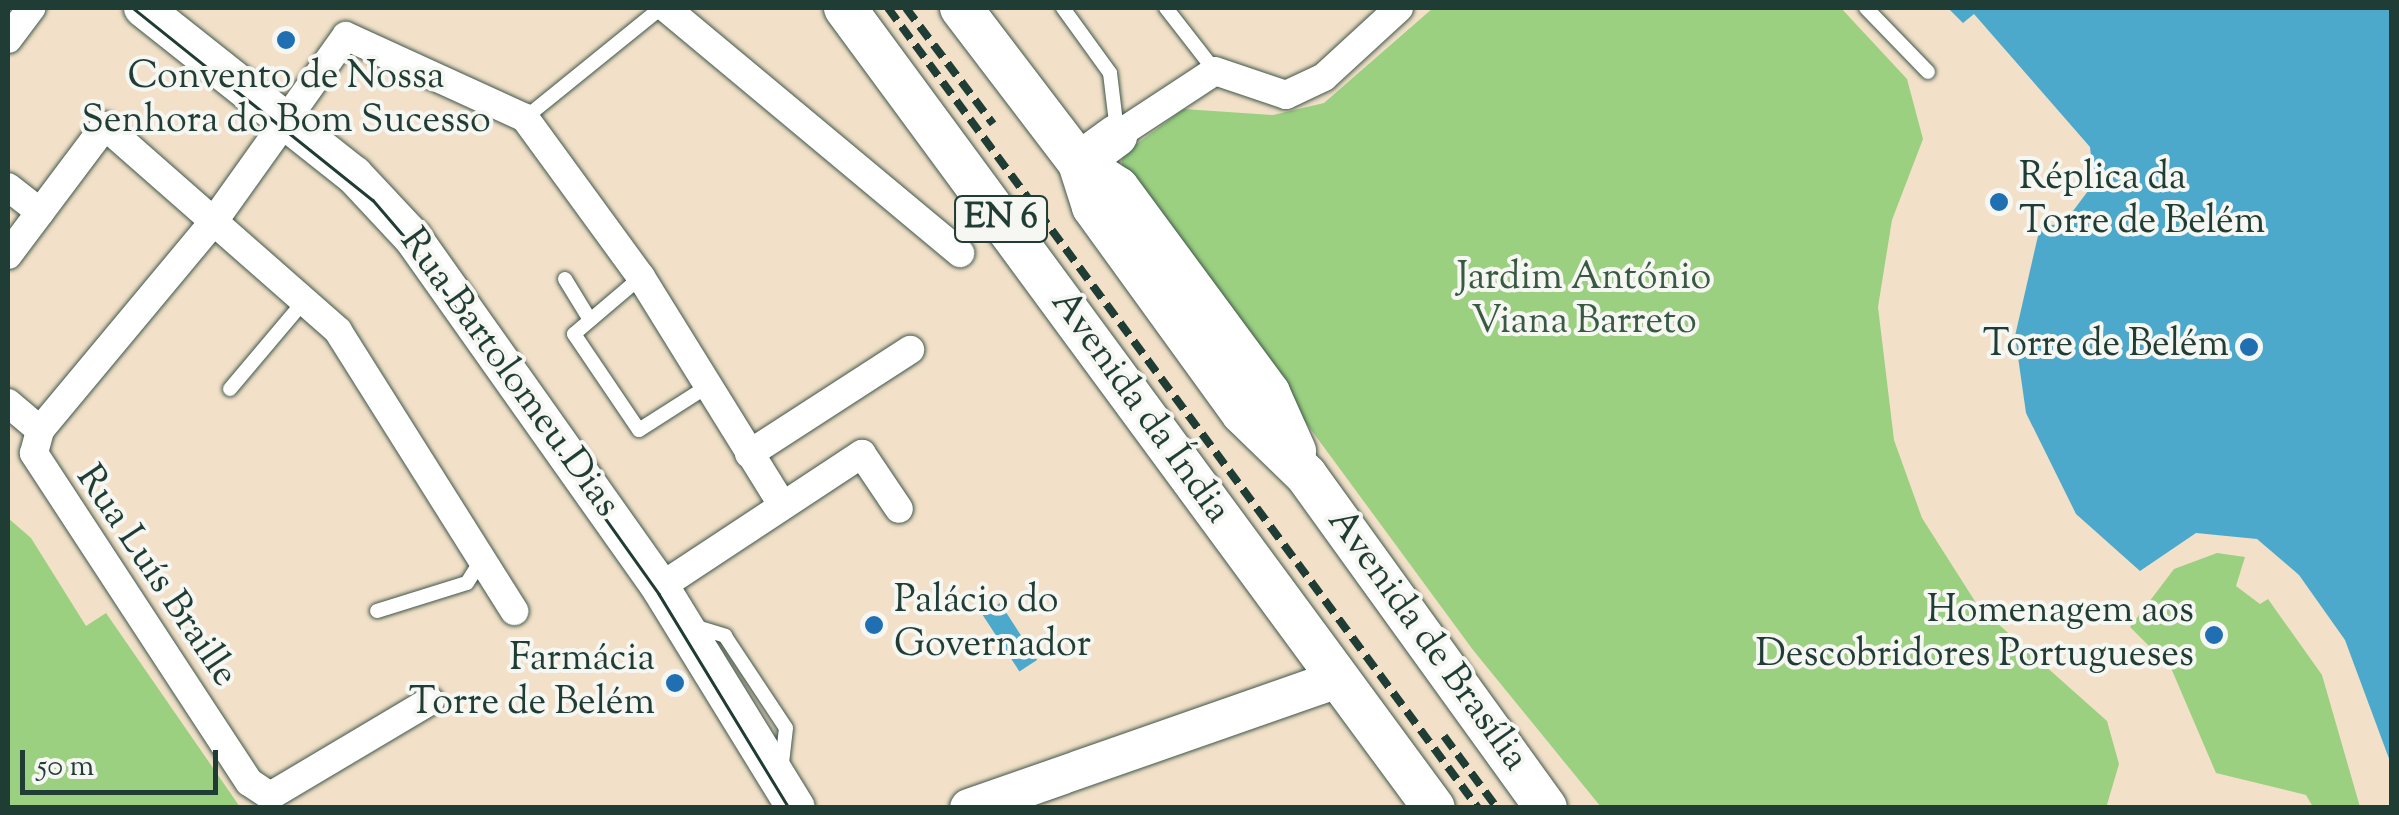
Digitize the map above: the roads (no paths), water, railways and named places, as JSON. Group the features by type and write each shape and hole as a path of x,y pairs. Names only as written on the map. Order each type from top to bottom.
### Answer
{"main road":[{"name":"Avenida da Índia","path":"846,8 1434,808"},
{"name":"Avenida de Brasília","path":"964,8 1079,163 1093,207 1230,397 1306,475 1546,808"},
{"path":"1079,163 1116,136"},
{"path":"1481,718 1568,808"}],"street":[{"path":"8,40 31,8"},
{"name":"Rua Bartolomeu Dias","path":"143,8 285,120 413,238 660,587 788,792"},
{"path":"664,8 960,253"},
{"path":"1116,136 1216,72 1286,94 1324,77 1400,8"},
{"path":"8,404 40,430 214,221 346,36 525,118 641,277 780,502"},
{"path":"8,255 105,126 338,330 484,555 514,610"},
{"path":"8,186 40,212"},
{"path":"749,454 910,350"},
{"name":"Rua Luís Braille","path":"40,430 34,453 44,480 249,782 270,796 290,790 430,700"},
{"path":"660,587 780,502 862,454 899,509"},
{"path":"969,808 1338,679"}],"lane":[{"path":"525,118 664,8"},
{"path":"1063,8 1110,72 1116,136"},
{"path":"1166,8 1216,72"},
{"path":"1866,8 1928,72"},
{"path":"641,277 574,334 640,430 708,386"},
{"path":"564,279 590,320"},
{"path":"230,389 304,301"},
{"path":"377,611 467,582 484,555"}],"water":[{"path":"1948,8 2391,8 2391,764 2345,640 2299,575 2257,539 2196,533 2140,571 2076,514 2026,413 2015,336 2040,227 2064,223 2094,183 2090,147 1974,14 1963,23"},
{"path":"1000,603 1037,660 1019,671 982,614"}],"tram line":[{"path":"133,8 373,200 409,242 659,594 789,808"}],"railway":[{"path":"888,8 1478,808"},
{"path":"906,8 993,124"},
{"path":"1444,736 1497,808"}],"place":[{"name":"Convento de Nossa Senhora do Bom Sucesso","path":"286,40"},
{"name":"Réplica da Torre de Belém","path":"1999,202"},
{"name":"Torre de Belém","path":"2249,347"},
{"name":"Palácio do Governador","path":"874,625"},
{"name":"Homenagem aos Descobridores Portugueses","path":"2214,635"},
{"name":"Farmácia Torre de Belém","path":"675,683"}],"park label":[{"name":"Jardim António Viana Barreto","path":"1584,302"}]}
